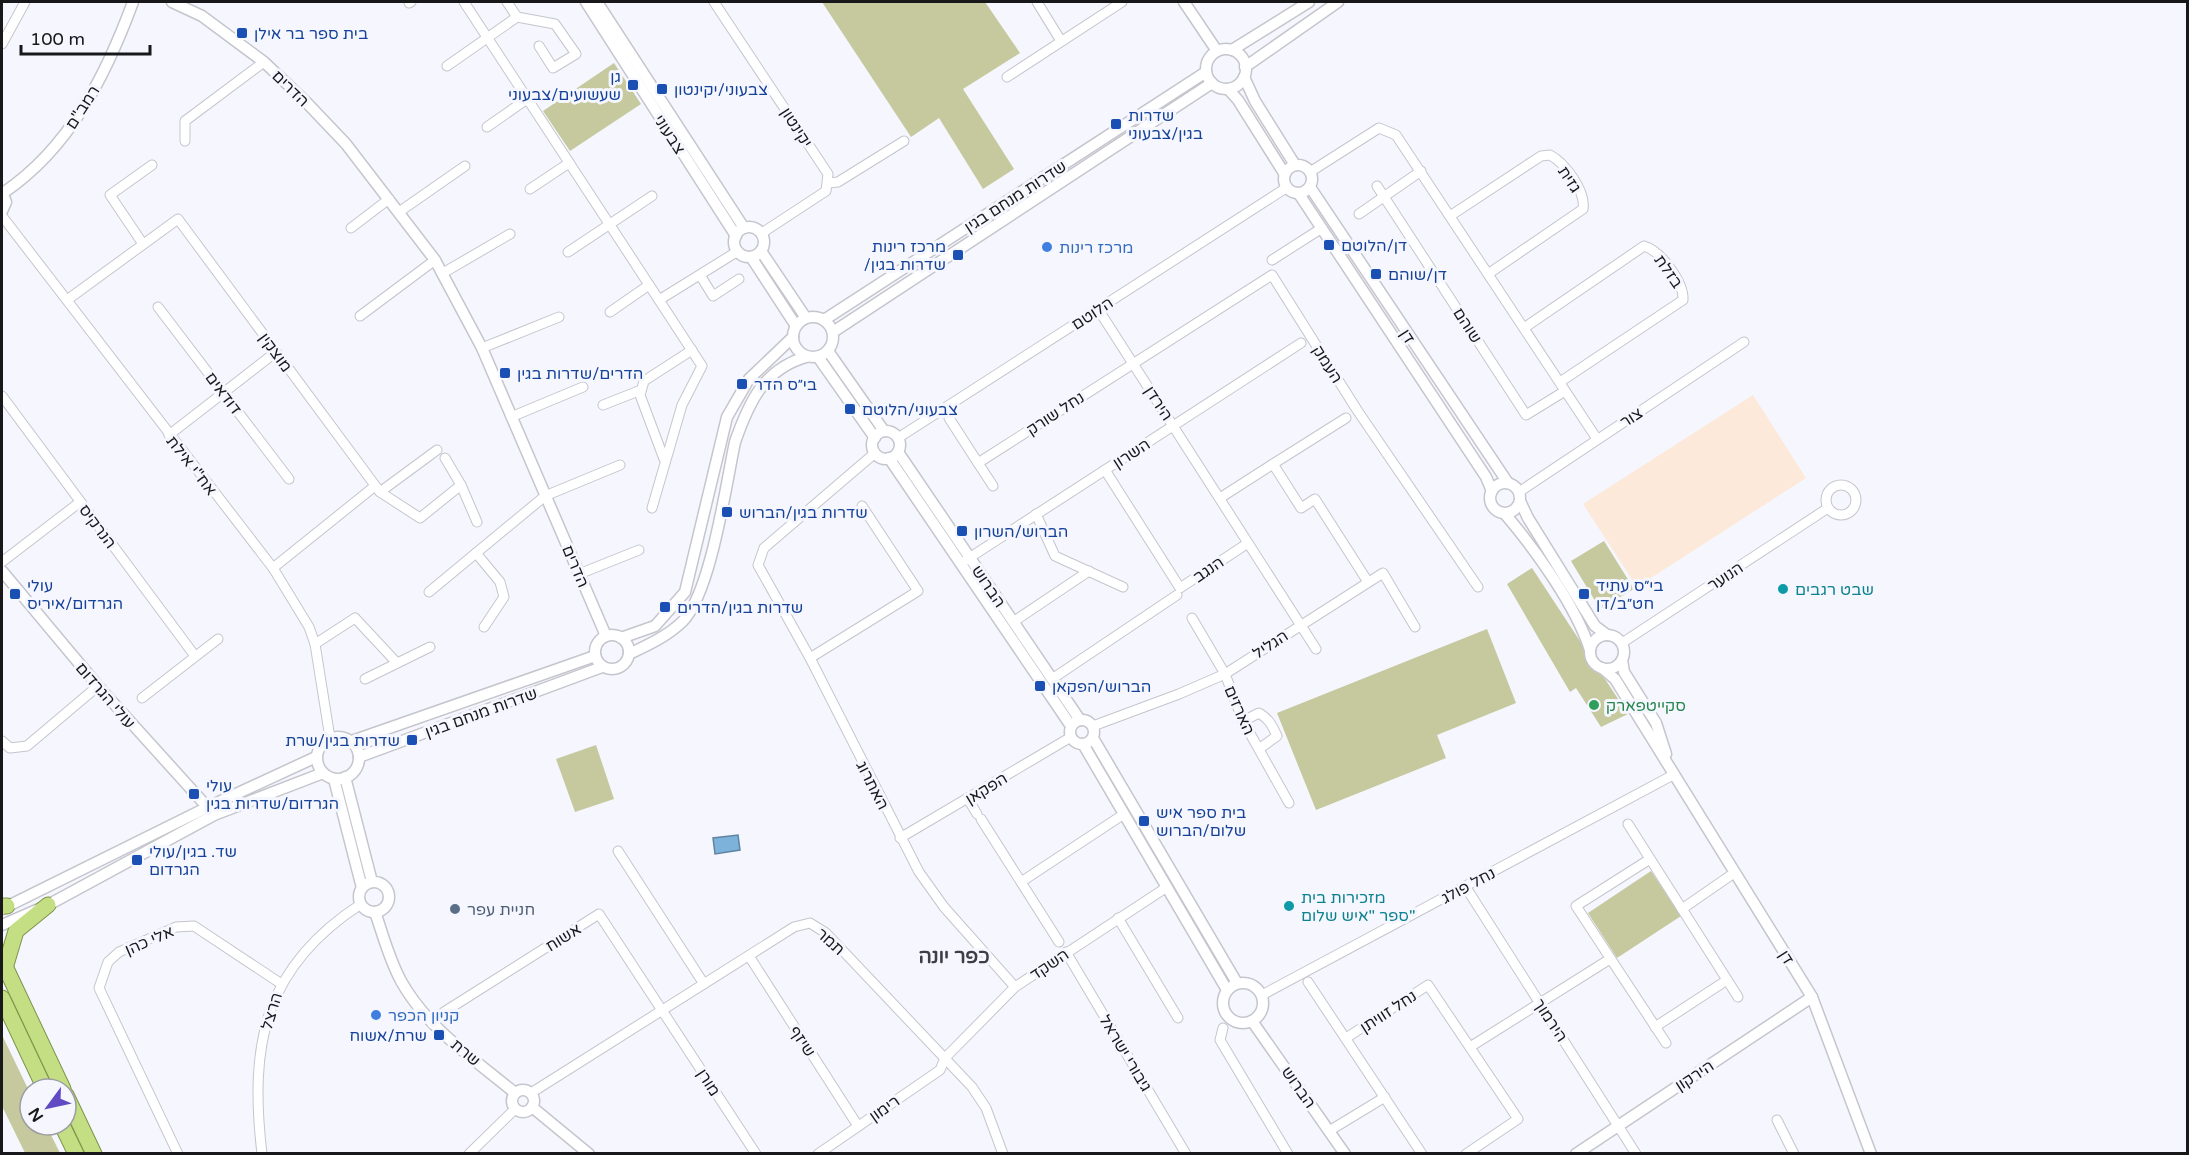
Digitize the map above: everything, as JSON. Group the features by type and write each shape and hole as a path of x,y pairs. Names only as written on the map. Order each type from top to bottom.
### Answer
{"highway":[{"path":"48,905 16,931 4,964 57,1077"},
{"path":"2,998 39,1077"},
{"path":"78,1120 94,1154"},
{"path":"68,1137 76,1154"}],"street":[{"path":"2,44 25,2"},
{"name":"רמב\"ם","path":"2,192 39,165 66,133 93,94 118,42 133,2"},
{"name":"הדרים","path":"172,2 202,16 264,62 345,144 435,260 482,348 606,636"},
{"path":"464,2 702,366 682,405 664,459 652,508"},
{"path":"507,2 517,17"},
{"name":"צבעוני","path":"586,2 740,232"},
{"name":"צבעוני","path":"597,2 740,232"},
{"name":"יקינטון","path":"714,2 828,174 829,183"},
{"path":"1037,2 1062,41"},
{"path":"1007,77 1122,2"},
{"path":"1184,2 1217,51"},
{"path":"1284,173 1295,165 1304,166 1310,172 1312,179 1310,187 1299,194 1286,188 1284,173 1238,100 1228,89 1212,83 1206,72 1208,60 1217,51 1232,51 1309,2"},
{"path":"1228,89 1238,86 1245,72 1338,2"},
{"path":"447,66 517,17 555,24 576,54 553,68 539,46"},
{"path":"1232,51 1241,57 1255,101 1295,165"},
{"path":"185,141 185,121 264,62"},
{"name":"שדרות מנחם בגין","path":"824,320 1206,72"},
{"name":"שדרות מנחם בגין","path":"832,332 1212,83"},
{"path":"488,127 527,99"},
{"path":"1310,172 1379,128 1396,135 1597,439"},
{"path":"762,233 826,191 829,183 838,182 904,141"},
{"name":"גזית","path":"1450,216 1541,156 1550,155 1557,159 1578,188 1585,201 1583,209 1488,274"},
{"path":"530,189 569,162"},
{"path":"67,300 143,244 111,195 152,165"},
{"path":"399,213 465,166"},
{"path":"1359,214 1421,171"},
{"name":"שוהם","path":"1377,186 1526,415 1562,386"},
{"name":"דן","path":"1310,187 1508,483"},
{"name":"הלוטם","path":"898,438 1286,188"},
{"path":"2,192 6,202 2,213"},
{"name":"דן","path":"1299,194 1486,477 1492,490"},
{"path":"568,252 652,196"},
{"path":"351,228 389,199"},
{"name":"אח\"י אילת","path":"2,213 169,435 273,568 309,627 315,644 330,738"},
{"name":"מוצקין","path":"143,244 178,219 377,489"},
{"path":"738,251 735,244 740,232 754,228 762,233 764,242 756,254"},
{"path":"1272,260 1322,228"},
{"path":"443,273 510,234"},
{"name":"בזלת","path":"1524,328 1644,246 1651,248 1663,259 1682,288 1683,300 1562,386"},
{"path":"629,654 668,634 691,612 705,581 735,441 742,421 760,387 787,362 828,351 832,345 832,332 824,320 806,318 756,254 738,251 659,300"},
{"path":"756,254 794,331 796,349 812,357 879,435"},
{"path":"360,316 435,260"},
{"path":"700,275 713,296 739,279"},
{"name":"העמק","path":"1133,363 1272,275 1357,411 1478,587"},
{"path":"610,312 649,285"},
{"name":"דודאים","path":"158,307 289,479"},
{"name":"הירדן","path":"1098,309 1248,543"},
{"path":"482,348 560,317"},
{"path":"621,638 626,643 629,654 626,663 617,669 602,667 595,656 597,644 606,636 621,638 655,626 685,592 727,417 749,379 806,318"},
{"name":"צור","path":"1520,497 1597,439 1744,342"},
{"name":"השרון","path":"965,560 1301,343"},
{"path":"664,459 640,395 641,390 644,381 692,350"},
{"path":"828,351 879,435"},
{"path":"169,435 276,352"},
{"name":"נחל שורק","path":"978,463 1133,363"},
{"path":"511,417 583,387"},
{"path":"603,405 641,390"},
{"name":"הנרקיס","path":"2,396 195,656"},
{"path":"949,418 993,486"},
{"path":"1220,498 1346,418"},
{"path":"893,433 898,438 894,455 880,457 875,453 873,447 879,435 893,433"},
{"path":"273,568 377,489 437,450"},
{"name":"האתרוג","path":"875,453 764,548 758,566 810,658 919,872 944,907 1015,987"},
{"name":"הברוש","path":"894,455 1074,728"},
{"path":"445,458 461,485 477,522"},
{"path":"1273,464 1301,508 1315,499 1368,582 1383,573 1415,627"},
{"path":"429,592 545,496 620,465"},
{"name":"הנגב","path":"1105,470 1180,588 1248,543"},
{"path":"1508,483 1520,497 1527,518 1595,626 1622,643 1622,660 1613,668 1602,668 1592,660 1578,620 1528,543 1505,514 1492,506 1492,490 1498,485 1508,483"},
{"path":"377,489 420,518 461,485"},
{"path":"1505,514 1513,512 1520,497"},
{"path":"2,562 80,502"},
{"path":"810,658 918,591 862,506"},
{"name":"הנוער","path":"1622,643 1828,508"},
{"path":"1036,514 1055,556 1123,587"},
{"path":"1248,543 1316,648"},
{"path":"579,574 639,550"},
{"path":"476,553 500,582 504,597 484,627"},
{"name":"הברוש","path":"965,560 1013,622 1052,680 1074,728"},
{"name":"עולי הגרדום","path":"2,571 98,686 211,811"},
{"path":"1013,622 1089,571"},
{"name":"הגליל","path":"1093,726 1225,674 1368,582"},
{"path":"1052,680 1177,595"},
{"path":"315,644 355,618 397,663"},
{"name":"הארזים","path":"1192,618 1225,674 1243,721 1289,803"},
{"path":"1590,650 1595,639 1607,634"},
{"path":"142,699 218,639"},
{"path":"365,680 430,647"},
{"name":"שדרות מנחם בגין","path":"352,741 595,656"},
{"name":"דן","path":"1622,660 1624,672 1656,723 1673,775"},
{"name":"שדרות מנחם בגין","path":"359,757 602,667"},
{"name":"דן","path":"1602,668 1615,679 1812,997 1871,1154"},
{"path":"2,741 10,748 17,749 36,739 98,686"},
{"path":"1243,721 1259,713 1268,718 1277,736 1258,748"},
{"path":"1088,741 1076,742 1074,728 1088,721 1093,726 1088,741 1124,814 1227,990"},
{"name":"הפקאן","path":"900,838 968,799 1074,728"},
{"path":"2,925 48,905 211,811 323,773 340,778 355,771 359,757 352,741 338,736 330,738 319,747 316,757 323,773"},
{"path":"1088,741 1237,983"},
{"path":"4,907 211,811 316,757"},
{"name":"נחל פולג","path":"1262,995 1673,775"},
{"path":"340,778 367,885"},
{"path":"968,799 1059,942"},
{"path":"1021,882 1124,814"},
{"path":"1628,824 1738,997"},
{"path":"618,851 704,984"},
{"path":"1650,859 1576,906 1666,1043"},
{"path":"1682,909 1734,873"},
{"path":"367,885 385,886 388,895 387,904 375,912 367,910 361,904 359,896 367,885"},
{"name":"הירמוך","path":"1465,886 1636,1154"},
{"name":"השקד","path":"945,1058 1015,987 1167,887"},
{"name":"הרצל","path":"262,1154 260,1053 267,1020 280,983 306,947 330,924 361,904"},
{"name":"שרת","path":"375,912 391,960 401,981 432,1024 515,1093"},
{"name":"אשוח","path":"432,1024 444,1012 599,914 662,1010"},
{"path":"1118,918 1178,1018"},
{"name":"תמר","path":"531,1093 794,927 810,924 818,927 972,1087 986,1108 1003,1154"},
{"name":"אלי כהן","path":"178,1154 99,988 108,962 119,952 176,927 194,926 280,983"},
{"name":"גיבורי ישראל","path":"1066,952 1186,1154"},
{"name":"שיזף","path":"748,956 858,1126"},
{"path":"1470,1047 1610,959"},
{"path":"1655,1027 1727,980"},
{"name":"נחל זוויתן","path":"1308,982 1422,1154"},
{"path":"1237,983 1254,986 1262,995 1262,1012 1252,1022 1239,1023 1227,1016 1222,1004 1227,990 1237,983"},
{"name":"נחל זוויתן","path":"1346,1038 1428,985 1518,1119 1466,1154"},
{"name":"הירקון","path":"1576,1154 1812,997"},
{"name":"מורן","path":"662,1010 756,1154"},
{"name":"הברוש","path":"1252,1022 1345,1154"},
{"path":"1222,1028 1220,1040 1288,1154"},
{"name":"רימון","path":"818,1154 940,1070 945,1058"},
{"path":"525,1090 531,1093 534,1101 532,1107 522,1112 515,1109 512,1100 515,1093 525,1090"},
{"path":"1329,1131 1384,1097"},
{"path":"532,1107 589,1154"},
{"path":"469,1154 515,1109"},
{"path":"1777,1120 1794,1154"}],"shaded area":[{"path":"1753,395 1806,478 1637,587 1583,504"}],"green space":[{"path":"822,2 985,2 1020,53 963,89 1014,169 983,189 939,118 911,137"},
{"path":"614,63 641,104 570,151 543,111"},
{"path":"1604,541 1634,589 1600,609 1571,561"},
{"path":"1532,568 1628,714 1601,727 1576,688 1570,692 1507,584"},
{"path":"1487,629 1516,703 1437,735 1446,758 1316,810 1277,713"},
{"path":"596,745 614,799 575,812 556,759"},
{"path":"1651,871 1681,916 1617,958 1588,913"},
{"path":"2,1035 22,1077 18,1077 18,1137 52,1137 60,1153 25,1153 2,1106"}],"water":[{"path":"738,835 740,850 715,854 713,838"}],"place":[{"name":"בית ספר בר אילן","path":"242,33"},
{"name":"גן שעשועים/צבעוני","path":"633,85"},
{"name":"צבעוני/יקינטון","path":"662,89"},
{"name":"שדרות בגין/צבעוני","path":"1116,124"},
{"name":"דן/הלוטם","path":"1329,245"},
{"name":"מרכז רינות","path":"1047,247"},
{"name":"מרכז רינות /שדרות בגין","path":"958,255"},
{"name":"דן/שוהם","path":"1376,274"},
{"name":"הדרים/שדרות בגין","path":"505,373"},
{"name":"בי״ס הדר","path":"742,384"},
{"name":"צבעוני/הלוטם","path":"850,409"},
{"name":"שדרות בגין/הברוש","path":"727,512"},
{"name":"הברוש/השרון","path":"962,531"},
{"name":"שבט רגבים","path":"1783,589"},
{"name":"עולי הגרדום/איריס","path":"15,594"},
{"name":"בי״ס עתיד חט״ב/דן","path":"1584,594"},
{"name":"שדרות בגין/הדרים","path":"665,607"},
{"name":"הברוש/הפקאן","path":"1040,686"},
{"name":"סקייטפארק","path":"1594,705"},
{"name":"שדרות בגין/שרת","path":"412,740"},
{"name":"עולי הגרדום/שדרות בגין","path":"194,794"},
{"name":"בית ספר איש שלום/הברוש","path":"1144,821"},
{"name":"שד. בגין/עולי הגרדום","path":"137,860"},
{"name":"מזכירות בית ספר \"איש שלום\"","path":"1289,906"},
{"name":"חניית עפר","path":"455,909"},
{"name":"קניון הכפר","path":"376,1015"},
{"name":"שרת/אשוח","path":"439,1035"}],"district":[{"name":"כפר יונה","path":"954,956"}]}
